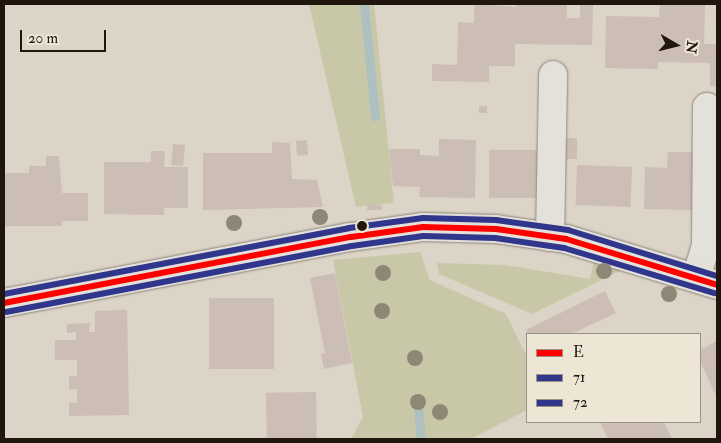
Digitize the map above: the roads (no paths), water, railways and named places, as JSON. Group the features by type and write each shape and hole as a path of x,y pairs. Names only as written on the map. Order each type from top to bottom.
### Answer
{"street":[{"path":"550,236 553,75"},
{"path":"4,303 362,236 423,228 496,229 550,236 707,282 707,107"}],"waterway":[{"path":"364,4 375,116"},
{"path":"418,406 421,439"}]}
